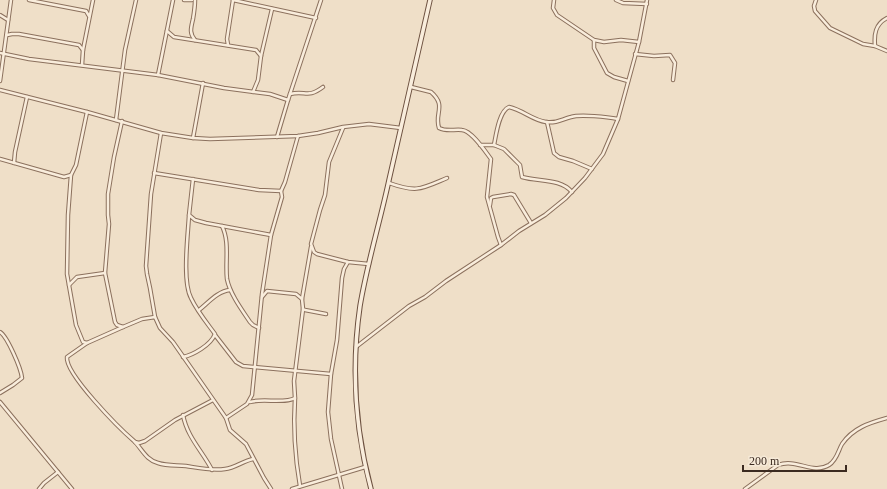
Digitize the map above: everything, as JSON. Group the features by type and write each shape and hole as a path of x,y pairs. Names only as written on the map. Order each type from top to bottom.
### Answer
{"main road":[{"path":"371,489 365,467 356,408 356,347 360,306 430,0"}],"street":[{"path":"0,81 11,0"},
{"path":"29,0 86,11 90,16"},
{"path":"52,0 53,5"},
{"path":"82,65 93,0"},
{"path":"116,120 125,50 136,0"},
{"path":"158,75 173,0"},
{"path":"184,0 192,0"},
{"path":"187,39 191,33 195,0"},
{"path":"228,45 227,39 233,0 316,18"},
{"path":"277,136 321,0"},
{"path":"554,0 553,8 558,15 594,40 604,42 621,40 639,42"},
{"path":"616,0 623,3 647,4"},
{"path":"356,347 409,306 544,215 572,192 592,169 603,154 618,119 639,42 647,0"},
{"path":"816,0 814,6 815,11 830,28 863,44 875,46 887,51"},
{"path":"253,92 258,80 261,56 272,9"},
{"path":"0,15 8,21"},
{"path":"875,46 877,27 887,18"},
{"path":"167,31 174,37 195,41 256,50 263,49"},
{"path":"191,33 195,41"},
{"path":"7,35 19,34 79,45 84,50"},
{"path":"165,42 174,37"},
{"path":"594,40 594,48 607,73 614,77 628,81"},
{"path":"256,50 261,56"},
{"path":"0,53 29,59 158,75 270,94 288,100"},
{"path":"635,54 654,56 670,55 674,63 674,80"},
{"path":"193,138 203,83"},
{"path":"290,94 297,92 312,94 323,86"},
{"path":"411,87 431,92 433,94 440,105 438,120 439,128 445,130 466,131 491,159 487,193 501,245"},
{"path":"0,90 122,121 161,133 193,138 210,139 298,136 343,127 369,124 401,128"},
{"path":"14,164 15,152 27,97"},
{"path":"494,145 500,120 506,108 514,108 534,119 547,122 558,121 574,116 607,117 618,119"},
{"path":"87,112 76,165 71,175 68,215 67,274 79,337 83,342 87,343"},
{"path":"122,121 108,194 109,224 105,273 115,322 117,326 123,327"},
{"path":"547,122 554,153 559,157 592,169"},
{"path":"300,486 296,461 294,381 303,309 302,299 311,244 325,195 329,162 343,127"},
{"path":"161,133 151,194 146,266 155,317 160,328 173,342 226,418 230,430 246,444 271,489"},
{"path":"247,404 252,395 256,368 262,297 271,235 282,197 281,191 298,136"},
{"path":"480,145 494,145 504,149 520,165 522,178 558,183 569,188 572,192"},
{"path":"0,159 64,177 71,175"},
{"path":"154,173 259,190 281,191"},
{"path":"388,183 407,189 420,188 432,185 447,178"},
{"path":"192,179 187,260 188,287 190,298 220,342 239,365 256,368 330,374"},
{"path":"490,206 491,198 493,197 514,195 531,223"},
{"path":"189,215 195,220 271,235"},
{"path":"222,226 226,234 227,278 230,290 250,322 259,328"},
{"path":"263,233 272,230"},
{"path":"311,244 317,254 348,262 369,264"},
{"path":"342,489 328,424 330,374 337,340 342,278 344,269 348,262"},
{"path":"69,285 77,277 105,273"},
{"path":"199,310 224,291 230,290"},
{"path":"262,297 267,291 296,294 302,299"},
{"path":"303,309 326,314"},
{"path":"155,317 142,319 123,327 87,343 67,356 68,363 85,390 120,429 151,460 159,464 212,470 226,469 253,459"},
{"path":"0,332 6,338 20,369 22,378 13,386 0,393"},
{"path":"183,357 190,356 211,342 215,334"},
{"path":"211,342 220,342"},
{"path":"187,363 190,356"},
{"path":"252,395 257,400"},
{"path":"226,418 247,404 257,400 289,401 295,398"},
{"path":"134,442 145,441 158,430 213,400"},
{"path":"0,402 72,489"},
{"path":"183,415 184,423 189,434 202,452 212,470"},
{"path":"745,489 784,463 789,462 816,469 829,465 833,462 842,445 853,431 860,427 887,418"},
{"path":"292,489 365,467"},
{"path":"39,489 58,472"}]}
